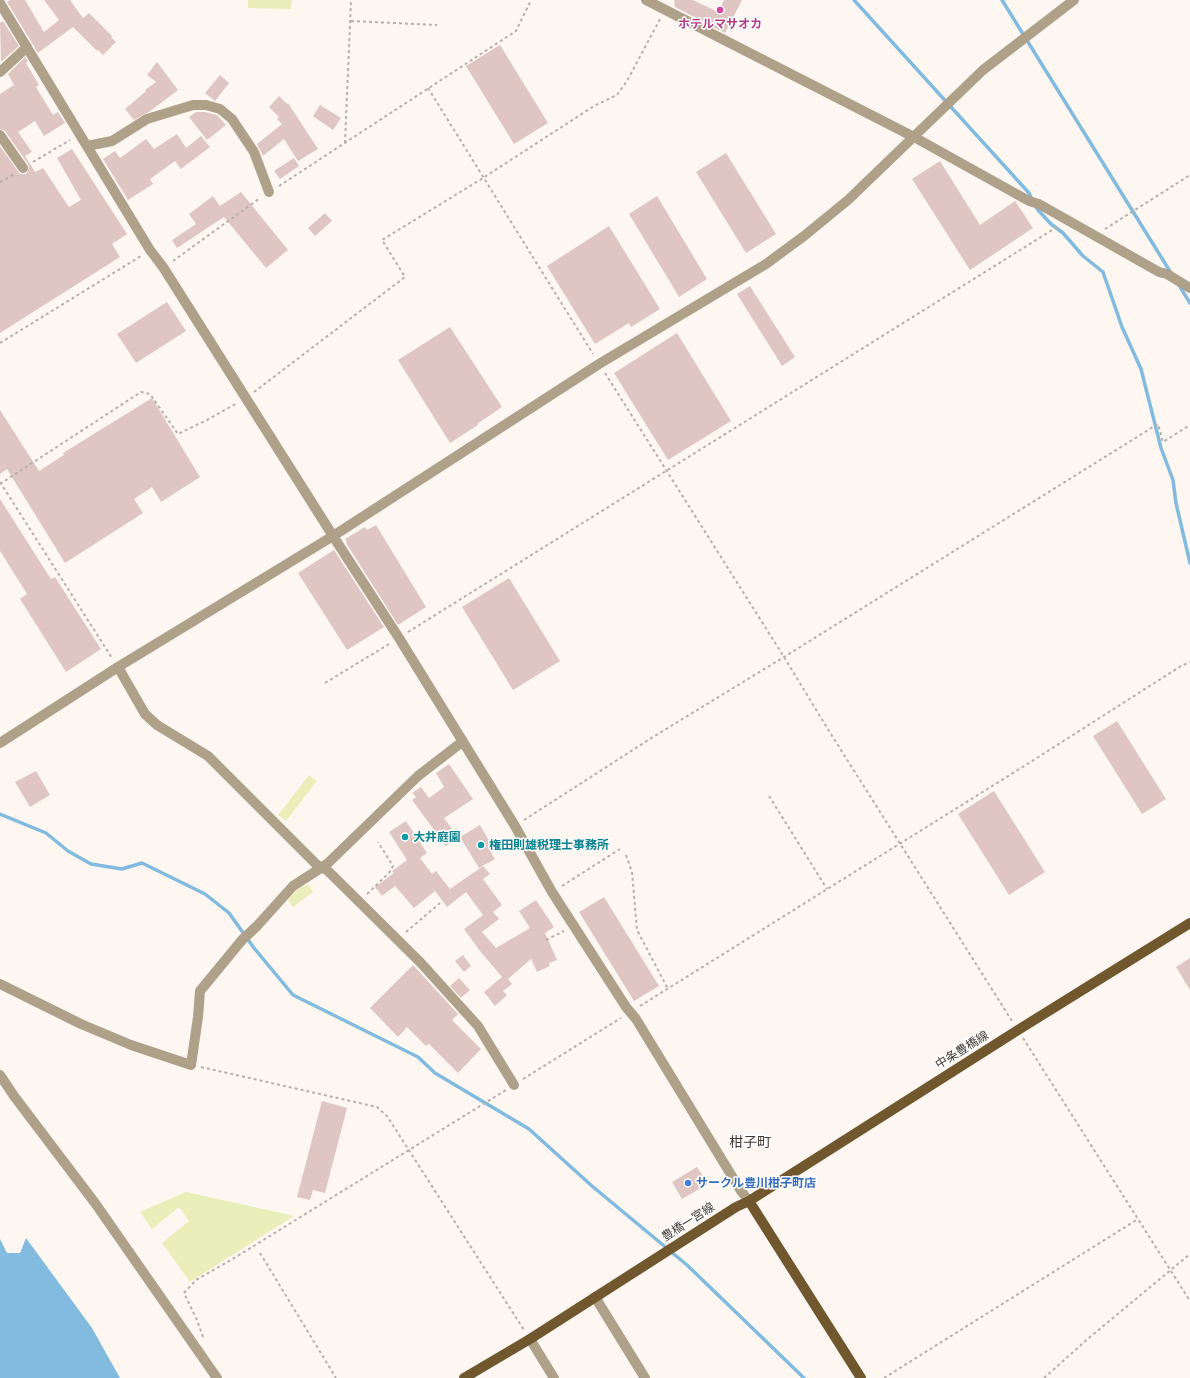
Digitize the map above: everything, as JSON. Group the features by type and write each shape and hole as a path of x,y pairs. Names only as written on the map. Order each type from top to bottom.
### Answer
{"main road":[{"name":"中条豊橋線","path":"749,1201 1190,922"},
{"name":"豊橋一宮線","path":"464,1378 530,1339 736,1207 749,1201"},
{"path":"749,1201 861,1378"}],"street":[{"path":"646,0 914,137 1095,235 1159,272 1168,274 1190,288"},
{"path":"0,742 118,667 333,536 599,364 766,264 804,236 848,200 983,70 1074,0"},
{"path":"0,3 150,250 163,267 399,638 515,826 552,892 630,1012 741,1191 749,1201"},
{"path":"0,72 27,47"},
{"path":"87,146 112,141 147,119 193,105 206,105 220,109 232,119 254,152 269,192"},
{"path":"0,135 23,168"},
{"path":"118,667 145,714 153,722 208,756 317,864 327,870 420,962 478,1026 514,1085"},
{"path":"0,984 81,1024 131,1045 191,1065 200,991 242,940 293,886 327,864 418,776 462,742"},
{"path":"0,1075 14,1096 95,1203 217,1378"},
{"path":"595,1297 645,1378"},
{"path":"530,1339 554,1378"}],"path":[{"path":"345,143 351,0"},
{"path":"163,267 269,192 516,31 531,0"},
{"path":"118,667 0,483 140,392 150,394 178,434 209,419 246,398 405,278 382,240 483,178 594,106 618,95 665,10"},
{"path":"350,21 438,24"},
{"path":"428,88 599,364 784,657 829,732 1190,1301"},
{"path":"0,182 80,134"},
{"path":"1095,235 1190,175"},
{"path":"325,683 1054,229"},
{"path":"0,343 150,250"},
{"path":"515,826 653,737 1158,424 1163,442 1190,425"},
{"path":"204,1341 197,1320 184,1294 196,1280 479,1108 1181,666 1190,662"},
{"path":"769,796 827,889"},
{"path":"364,896 389,873 393,866 378,842"},
{"path":"552,892 620,849"},
{"path":"626,855 632,872 637,930 668,989"},
{"path":"404,934 440,903"},
{"path":"546,940 574,926"},
{"path":"191,1065 377,1107 387,1116 530,1339"},
{"path":"884,1378 1138,1219"},
{"path":"260,1253 336,1378"},
{"path":"1044,1378 1090,1337 1190,1254"}],"green space":[{"path":"248,0 292,0 291,9 248,8"},
{"path":"309,775 317,781 286,821 278,815"},
{"path":"308,884 313,892 293,907 288,900 297,890"},
{"path":"186,1192 294,1216 190,1282 162,1243 189,1221 179,1207 152,1229 140,1212"}],"water":[{"path":"26,1238 92,1328 120,1378 0,1378 0,1239 7,1253 20,1253"}],"building":[{"path":"10,0 25,0 44,32 59,20 44,0 70,0 83,18 89,13 116,42 103,55 73,27 38,53 7,2"},
{"path":"674,0 693,0 718,12 724,0 742,0 725,33 675,7"},
{"path":"3,21 19,46 1,62 0,23"},
{"path":"500,45 548,123 514,144 466,66"},
{"path":"25,57 28,61 26,63 39,85 36,87 53,115 58,112 65,123 44,136 35,121 18,132 32,152 25,156 35,172 43,168 69,207 81,200 57,158 72,149 127,234 112,244 120,257 0,333 0,146 20,174 26,174 29,168 28,164 5,131 0,129 0,94 14,85 8,74"},
{"path":"157,62 178,90 149,112 134,120 125,109 156,82 147,75"},
{"path":"220,75 229,83 215,101 205,93"},
{"path":"279,96 287,104 288,103 318,149 298,161 284,139 263,156 257,144 282,124 277,119 279,117 269,107"},
{"path":"320,105 341,118 333,130 313,116"},
{"path":"196,112 205,112 217,115 226,125 207,140 189,117"},
{"path":"177,134 186,148 201,136 210,147 181,169 175,161 150,179 153,184 128,200 103,159 115,151 120,158 146,139 154,149"},
{"path":"726,153 776,234 746,253 696,172"},
{"path":"294,158 299,166 280,179 274,171"},
{"path":"940,161 980,225 1015,201 1033,228 970,270 912,179"},
{"path":"241,192 288,250 266,268 224,217 177,248 172,240 196,224 189,214 213,196 220,206"},
{"path":"657,196 707,279 679,297 629,214"},
{"path":"325,213 332,221 315,236 308,228"},
{"path":"609,226 660,309 631,327 629,323 595,344 547,266"},
{"path":"750,286 795,357 782,366 737,294"},
{"path":"167,302 186,331 136,363 117,334"},
{"path":"450,327 502,407 450,443 398,360"},
{"path":"677,333 731,421 668,460 614,373"},
{"path":"152,398 200,477 161,502 152,487 134,499 143,513 65,563 7,469 0,474 0,410 39,471 64,455 63,453"},
{"path":"0,499 51,579 55,577 101,649 66,672 20,599 27,594 0,551"},
{"path":"376,525 426,607 398,625 346,543 347,542 345,539 365,527 367,530"},
{"path":"334,550 384,627 347,650 298,573"},
{"path":"509,578 560,661 513,690 462,607"},
{"path":"1117,721 1166,799 1142,814 1093,736"},
{"path":"449,764 473,799 444,818 458,837 446,846 412,800 416,797 412,793 421,787 429,798 444,787 436,773"},
{"path":"36,771 50,795 30,807 15,782"},
{"path":"994,791 1045,872 1009,895 958,814"},
{"path":"406,821 427,853 420,858 432,874 436,871 450,889 483,866 490,874 483,879 502,905 493,912 499,919 482,932 496,948 530,928 519,911 536,900 554,927 545,933 557,960 549,963 550,966 537,972 531,959 508,979 512,984 503,991 507,995 495,1006 484,992 502,977 464,929 483,915 466,892 447,907 435,891 414,908 395,886 382,896 375,887 394,873 392,871 407,860 389,832"},
{"name":"権田則雄税理士事務所","path":"480,825 495,851 491,853 495,859 479,868 460,837"},
{"path":"604,897 659,986 634,1001 579,912"},
{"path":"463,955 471,966 464,972 455,961"},
{"path":"1190,958 1190,990 1176,967"},
{"path":"413,965 458,1014 452,1020 481,1049 458,1073 429,1044 426,1046 407,1027 398,1037 370,1008"},
{"path":"459,978 470,990 461,998 450,986"},
{"path":"322,1101 347,1108 325,1193 313,1190 310,1200 297,1197"},
{"path":"697,1167 708,1184 682,1199 672,1182"}],"waterway":[{"path":"854,0 1029,193 1032,199"},
{"path":"1002,0 1171,273"},
{"path":"1035,205 1051,224 1063,233 1083,256 1103,272 1122,327 1141,369 1161,448 1173,480 1176,503 1190,563"},
{"path":"1179,285 1190,303"},
{"path":"0,814 46,833 68,851 91,864 122,869 142,863 205,894 229,913 254,948 293,995 418,1057 435,1073 529,1129 592,1186 687,1265 804,1378"}],"place":[{"name":"ホテルマサオカ","path":"720,10"},
{"name":"大井庭園","path":"405,837"},
{"name":"権田則雄税理士事務所","path":"481,845"},
{"name":"サークル豊川柑子町店","path":"688,1183"}],"district":[{"name":"柑子町","path":"750,1143"}]}
